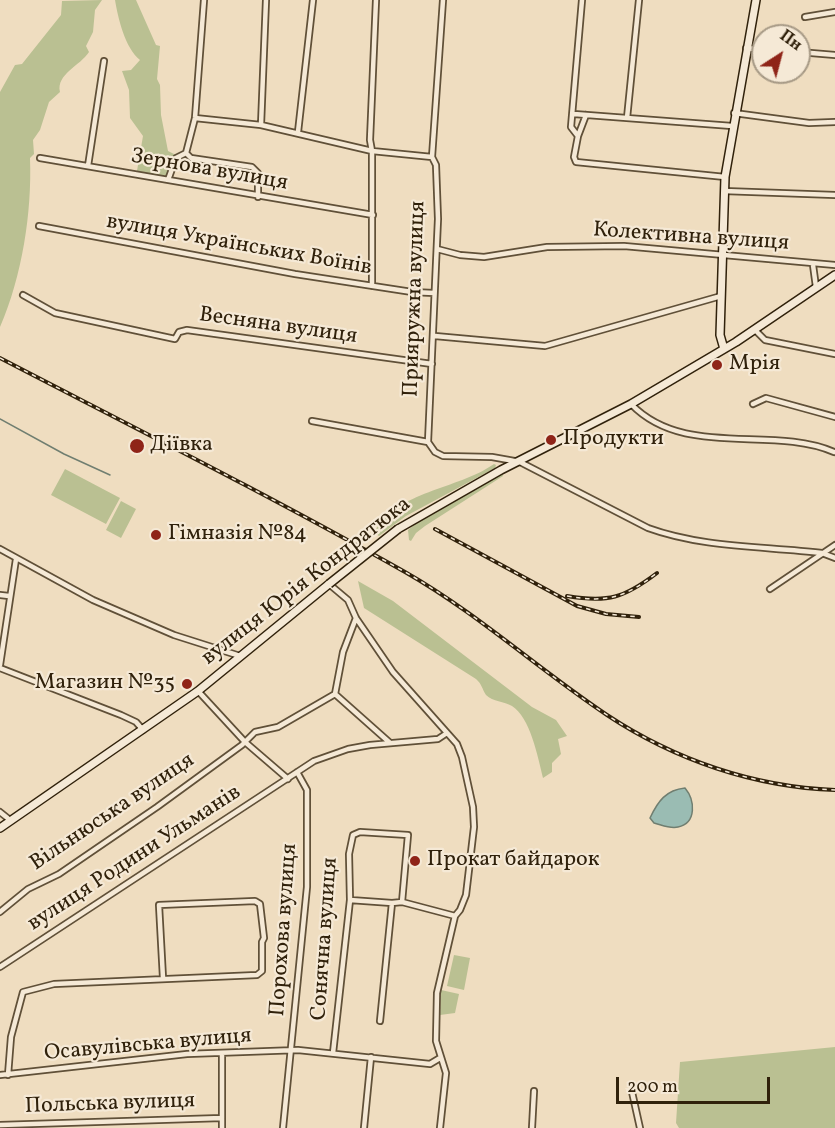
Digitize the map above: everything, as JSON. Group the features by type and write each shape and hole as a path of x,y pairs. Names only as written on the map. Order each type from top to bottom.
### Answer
{"street":[{"path":"168,180 176,158 186,153 195,118 204,0"},
{"path":"261,125 266,0"},
{"path":"298,132 313,0"},
{"path":"372,286 373,215 370,140 376,0"},
{"name":"Прияружна вулиця","path":"428,442 435,336 436,300 434,293 437,249 436,165 432,158 443,0"},
{"path":"578,136 571,127 574,114 582,0"},
{"path":"627,118 639,0"},
{"path":"724,349 720,335 725,177 734,113 756,0"},
{"path":"805,16 835,12"},
{"path":"746,48 751,49"},
{"path":"811,53 835,55"},
{"path":"88,166 104,62"},
{"path":"734,113 809,123 835,122"},
{"path":"574,114 732,126"},
{"path":"586,115 578,136 574,157 580,164 725,177"},
{"path":"195,118 261,125 372,151 432,158"},
{"path":"186,153 191,158 252,167 258,173 258,197"},
{"name":"Зернова вулиця","path":"40,158 373,215"},
{"path":"724,191 835,195"},
{"name":"вулиця Українських Воїнів","path":"39,226 372,286 434,293"},
{"name":"Колективна вулиця","path":"437,249 460,255 484,257 547,247 624,246 813,265 835,265"},
{"path":"813,265 816,287"},
{"name":"вулиця Юрія Кондратюка","path":"0,828 198,691 398,529 452,496 631,404 755,330 835,275"},
{"name":"Весняна вулиця","path":"23,295 55,313 175,339 179,332 187,330 432,364"},
{"path":"435,336 545,346 722,296"},
{"path":"755,330 765,340 835,354"},
{"path":"753,404 766,398 835,417"},
{"path":"631,404 655,421 692,436 811,443 834,452"},
{"path":"312,421 428,442 435,452 443,456 492,457 520,462 648,528 669,535 701,542 822,553 835,558"},
{"path":"770,589 835,545"},
{"path":"0,549 54,581 144,623 240,656"},
{"path":"16,559 0,667 121,715 136,722 143,730"},
{"path":"329,584 348,600 356,618 393,672 457,744 473,807 474,826 466,895 455,916 436,993 436,1041 447,1073 440,1128"},
{"path":"0,595 9,596"},
{"path":"356,618 343,652 335,694 389,742"},
{"path":"198,691 245,742 288,779"},
{"name":"Вільнюська вулиця","path":"0,912 28,889 59,874 118,834 245,742 255,732 278,727 335,694"},
{"name":"вулиця Родини Ульманів","path":"0,967 314,761 348,749 389,742 438,739 447,732"},
{"name":"Порохова вулиця","path":"283,1128 292,1050 308,855 307,790 297,772"},
{"path":"0,812 10,820"},
{"name":"Сонячна вулиця","path":"333,1053 350,900 351,839 360,832 408,835 402,902"},
{"path":"350,900 402,902 455,916"},
{"path":"8,1075 11,1037 23,992 54,984 257,975 262,971 264,938 260,904 255,901 159,905 163,978"},
{"path":"380,1021 392,903"},
{"name":"Осавулівська вулиця","path":"0,1075 222,1053 292,1050 430,1064 440,1058"},
{"name":"Польська вулиця","path":"222,1053 222,1128"},
{"path":"364,1128 371,1057"},
{"path":"532,1128 534,1091"},
{"path":"632,1092 640,1128"},
{"name":"Польська вулиця","path":"0,1125 222,1118"}],"green space":[{"path":"102,0 95,10 93,32 86,46 89,52 65,75 60,92 49,102 40,130 33,140 34,154 30,158 29,200 24,244 14,287 0,327 0,92 15,65 22,64 61,15 62,1"},
{"path":"115,0 136,0 156,45 160,46 157,79 160,85 161,115 168,151 176,155 167,177 137,171 143,136 130,118 129,90 122,71 131,70 140,60 126,40"},
{"path":"494,464 495,468 406,516 379,536 374,533 384,519 412,499 463,480"},
{"path":"65,469 120,498 106,524 51,495"},
{"path":"503,473 503,476 425,526 416,533 411,541 409,540 408,530 419,521"},
{"path":"121,501 136,509 121,538 106,530"},
{"path":"358,581 393,601 532,707 556,720 567,736 558,739 561,754 552,763 552,772 543,778 532,738 518,711 509,704 486,695 476,679 364,608"},
{"path":"454,955 470,958 464,990 447,986"},
{"path":"441,990 459,994 455,1013 440,1015"},
{"path":"835,1047 835,1128 679,1128 676,1123 680,1062"}],"water":[{"path":"685,788 692,805 689,821 675,827 654,823 650,818 656,806 668,794"}],"waterway":[{"path":"0,419 64,454 110,475"}],"railway":[{"path":"0,358 254,490 405,572 457,605 607,715 660,745 688,758 745,777 805,788 835,790"},
{"path":"435,529 577,606 606,614 639,617"},
{"path":"567,596 594,599 615,596 635,588 657,573"}],"place":[{"name":"Мрія","path":"717,365"},
{"name":"Продукти","path":"551,440"},
{"name":"Діївка","path":"137,446"},
{"name":"Гімназія №84","path":"156,535"},
{"name":"Магазин №35","path":"187,684"},
{"name":"Прокат байдарок","path":"415,861"}]}
